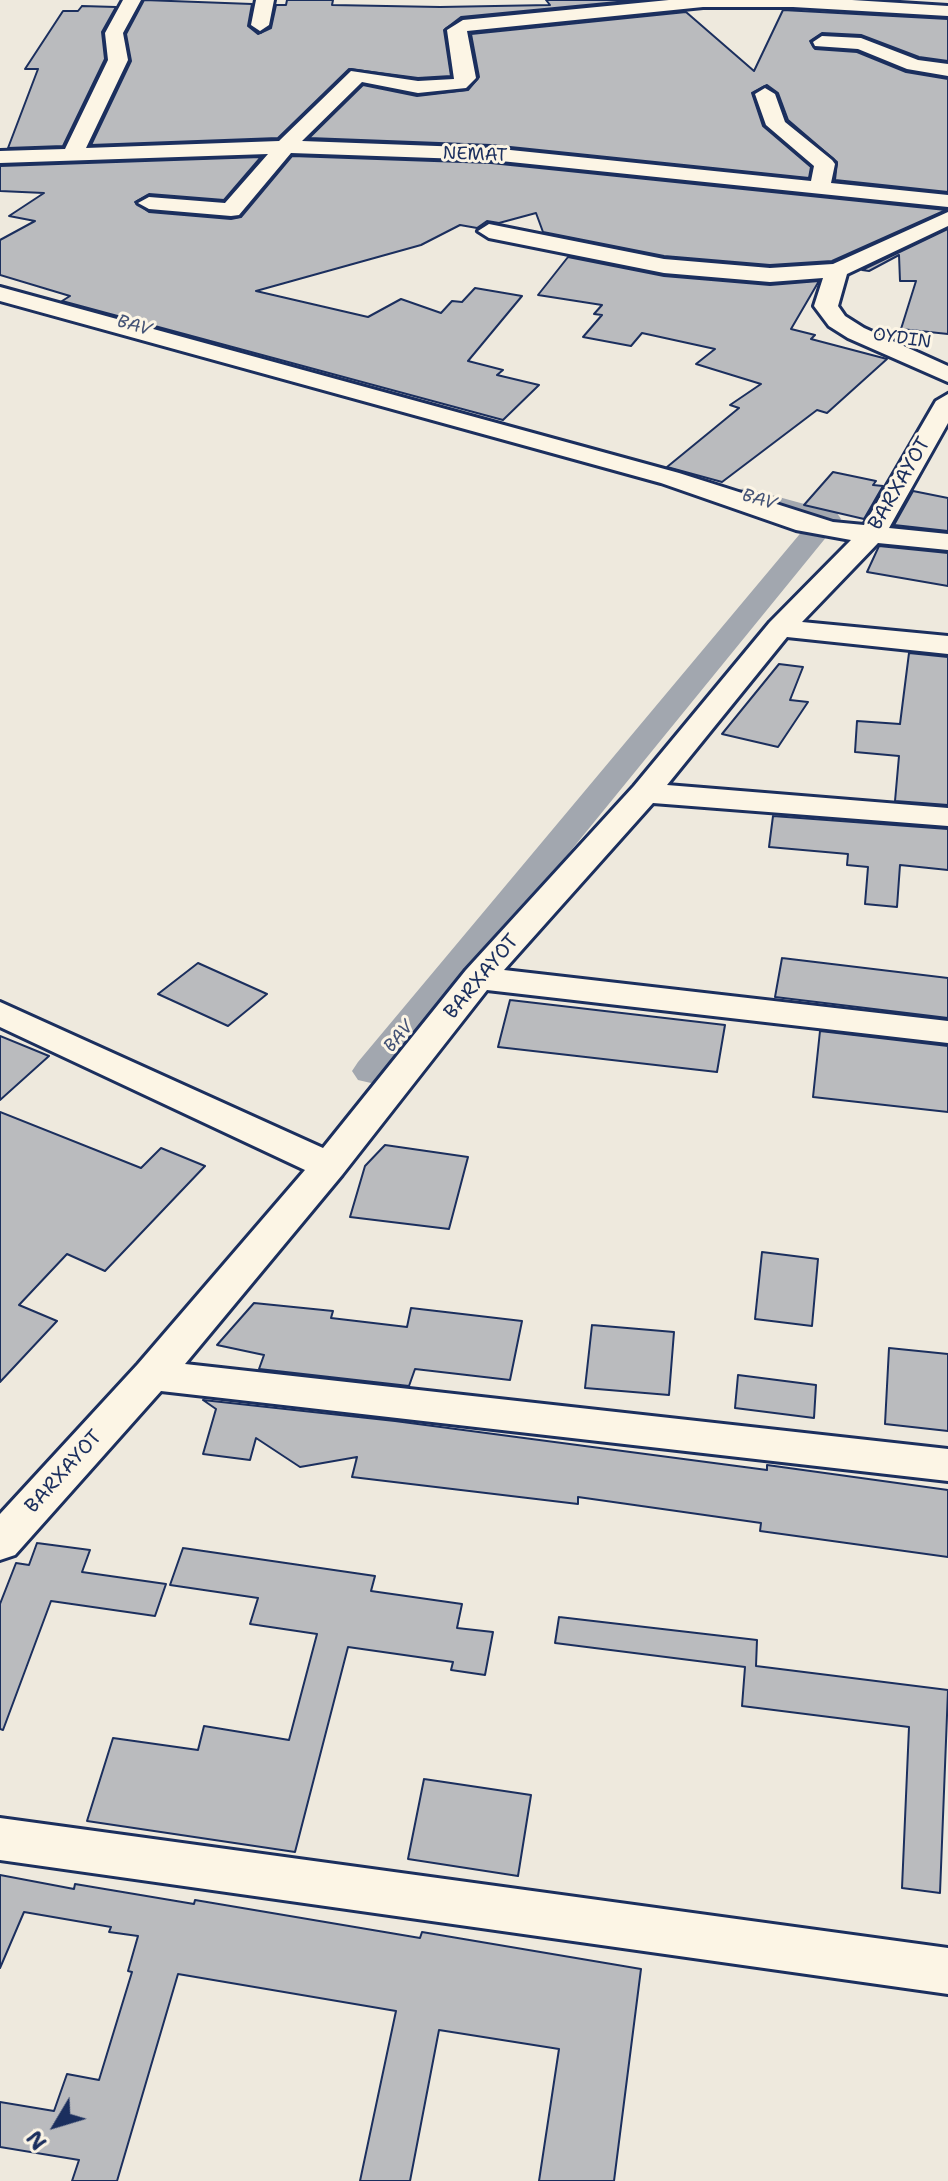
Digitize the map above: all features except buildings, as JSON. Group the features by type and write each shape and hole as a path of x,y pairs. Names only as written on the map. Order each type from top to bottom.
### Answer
{"street":[{"path":"73,154 118,60 114,33 132,0"},
{"path":"260,25 265,0"},
{"path":"149,203 231,210 285,147 358,75 418,87 459,84 466,78 456,30 463,26 703,2 793,2 948,11"},
{"path":"822,42 861,44 914,65 948,70"},
{"path":"765,94 781,130 825,164 819,189"},
{"name":"NEMAT","path":"0,157 285,147 491,154 948,201"},
{"path":"489,231 664,266 770,275 837,270 948,218"},
{"path":"837,270 826,306 837,321 856,333 948,375"},
{"path":"0,294 670,478 805,524 833,530 948,542"},
{"name":"OYDIN","path":"856,333 933,343"},
{"name":"BARXAYOT","path":"0,1543 152,1375 329,1166 478,978 645,793 780,628 873,533 948,401"},
{"path":"780,628 948,645"},
{"path":"645,793 948,817"},
{"path":"478,978 948,1032"},
{"path":"0,1013 329,1166"},
{"path":"152,1375 948,1465"},
{"path":"0,1839 948,1971"}],"waterway":[{"name":"BAV","path":"371,1071 827,519 746,496"}]}
